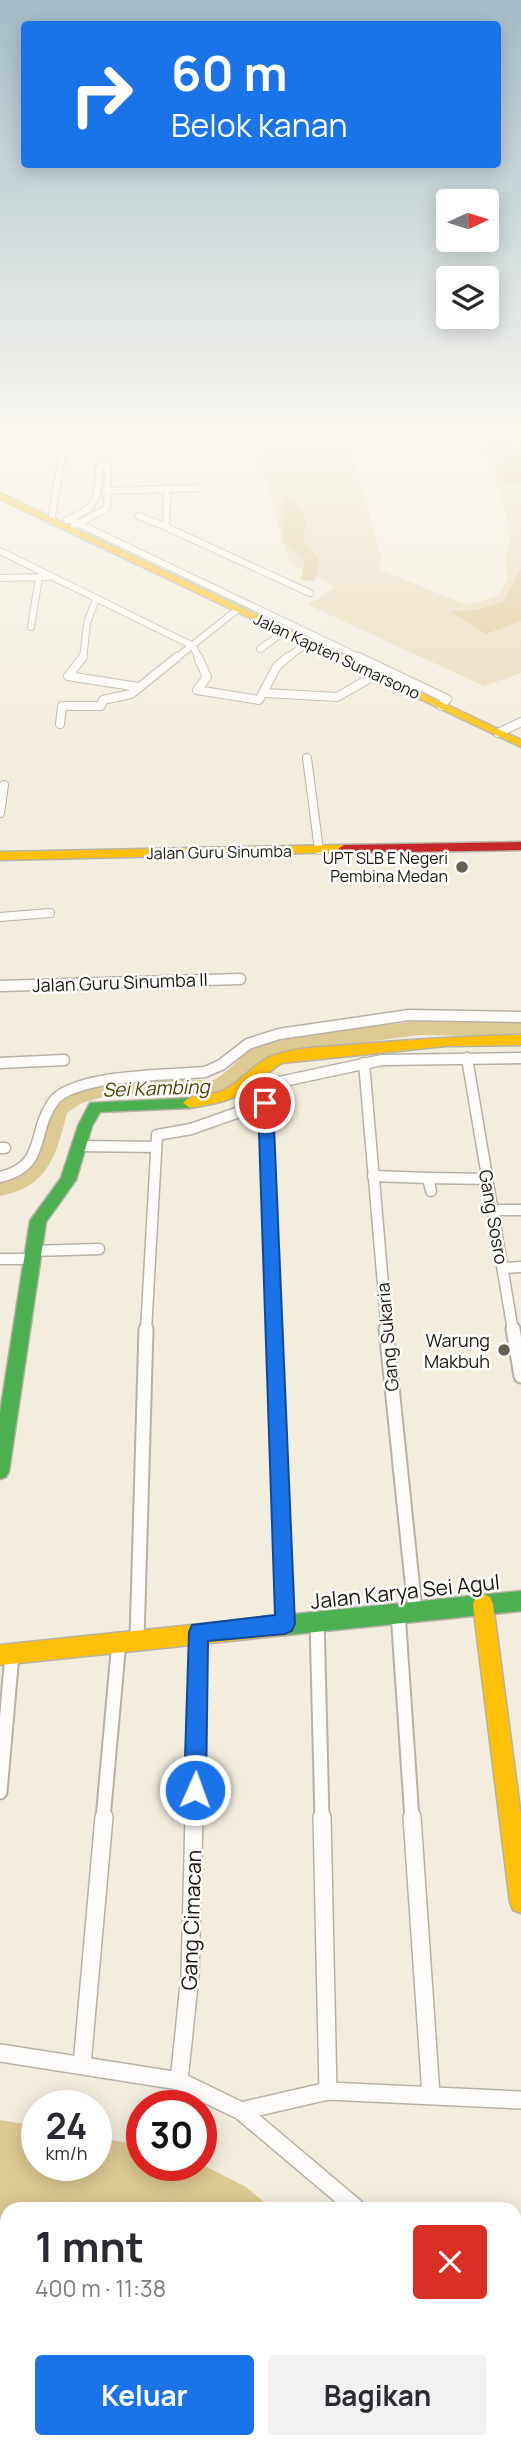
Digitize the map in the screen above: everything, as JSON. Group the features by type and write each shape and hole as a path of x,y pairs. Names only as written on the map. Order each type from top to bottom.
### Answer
{"main road":[{"name":"Jalan Kapten Sumarsono","path":"112,545 192,583 238,609 285,631 317,641 441,706 519,741"},
{"name":"Jalan Guru Sinumba","path":"0,856 521,846"},
{"path":"0,1471 38,1221 68,1180 85,1126 95,1107 139,1103 201,1103 223,1097 247,1084 263,1067 278,1059 304,1054 446,1041 521,1040"},
{"name":"Jalan Karya Sei Agul","path":"6,1654 199,1632 521,1601"},
{"path":"483,1604 515,1808 521,1902"}],"street":[{"path":"206,545 310,593"},
{"path":"3,554 193,646 207,677 197,690 259,700 276,666 317,641"},
{"path":"31,627 38,577"},
{"path":"0,578 51,577"},
{"path":"192,583 317,641"},
{"path":"96,598 87,623 83,659 68,676 138,687"},
{"path":"62,706 101,706 103,700 125,697 238,609"},
{"path":"260,649 274,636 285,631"},
{"path":"265,692 335,698 381,673"},
{"path":"60,724 62,693"},
{"path":"498,733 521,722"},
{"path":"307,758 319,850"},
{"path":"0,813 4,786"},
{"path":"0,917 50,914"},
{"name":"Jalan Guru Sinumba II","path":"0,986 240,979"},
{"path":"0,1177 17,1173 30,1162 53,1101 75,1088 98,1080 205,1072 221,1065 248,1044 279,1034 408,1015 521,1017"},
{"path":"285,1624 265,1103 271,1083 299,1080 364,1063 403,1058 521,1059"},
{"name":"Gang Sosro","path":"467,1058 518,1339 521,1376"},
{"path":"0,1063 64,1060"},
{"name":"Gang Sukaria","path":"364,1063 396,1443 415,1610"},
{"path":"137,1639 143,1386 156,1147 159,1133 191,1129 265,1103"},
{"path":"80,1146 156,1147"},
{"path":"373,1177 488,1179"},
{"path":"428,1178 431,1191"},
{"path":"493,1209 521,1210"},
{"path":"0,1259 99,1250"},
{"path":"503,1268 521,1267"},
{"path":"398,1612 430,2095"},
{"path":"317,1620 328,2091"},
{"name":"Gang Cimacan","path":"179,2081 190,1975 199,1632"},
{"path":"82,2065 119,1641"},
{"path":"0,1792 6,1654"},
{"path":"0,2053 179,2081 241,2112 349,2202"},
{"path":"241,2112 328,2091 521,2100"}],"shaded area":[{"path":"284,545 378,545 382,559 378,569 467,605 499,595 508,578 505,565 508,545 521,545 521,673 484,686 308,605 336,587 290,564"},
{"path":"287,545 307,545 319,559 315,581 301,580 305,559"},
{"path":"521,568 521,621 486,634 451,612 476,610 504,601"},
{"path":"0,2120 21,2123 21,2181 112,2181 112,2140 126,2143 126,2181 217,2181 217,2172 246,2187 264,2202 0,2202"}],"waterway":[{"name":"Sei Kambing","path":"0,1187 14,1185 26,1179 34,1170 47,1147 57,1109 74,1098 93,1091 134,1086 217,1087 234,1078 260,1054 288,1045 419,1028 521,1030"}],"traffic: fast":[{"path":"0,1471 38,1221 68,1180 85,1126 95,1107 190,1103"},
{"path":"286,1625 521,1601"}],"traffic: slow":[{"path":"103,545 521,744"},
{"path":"0,856 344,849"},
{"path":"190,1103 223,1097 247,1084 263,1067 278,1059 304,1054 446,1041 521,1040"},
{"path":"483,1604 521,1902"},
{"path":"0,1655 286,1625"}],"traffic: jam":[{"path":"344,849 521,846"}],"place":[{"name":"UPT SLB E Negeri Pembina Medan","path":"462,867"},
{"name":"Warung Makbuh","path":"504,1350"}],"route":[{"path":"195,1790 199,1632 285,1624 265,1103"}]}
